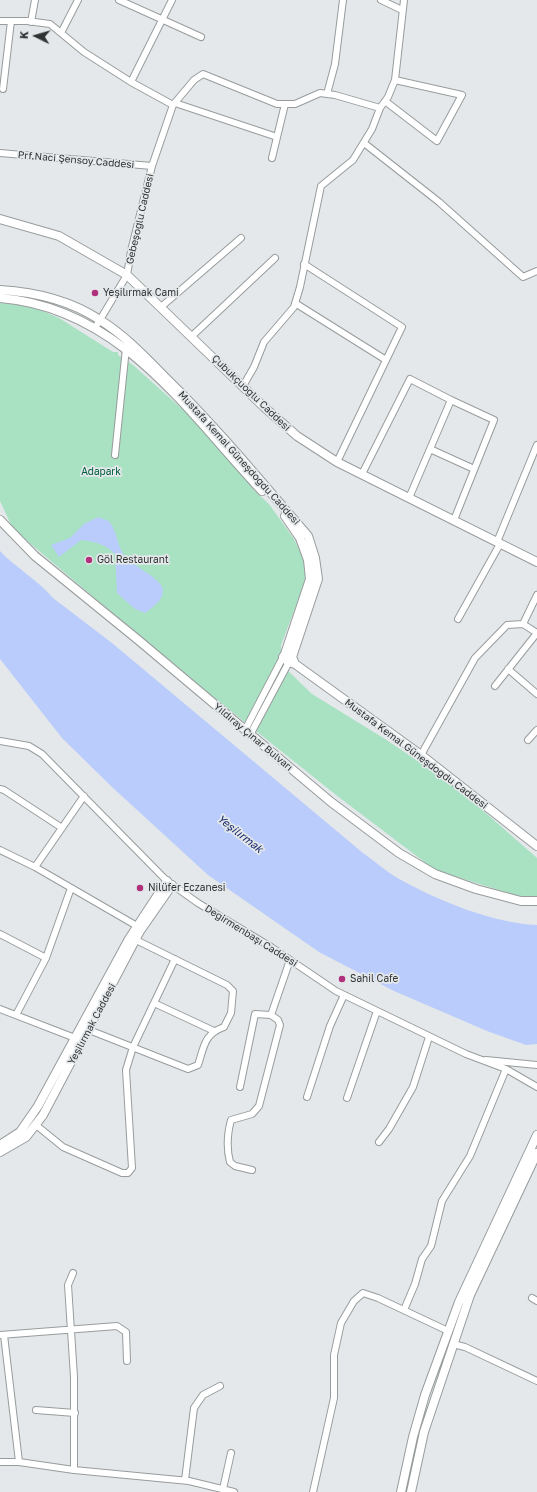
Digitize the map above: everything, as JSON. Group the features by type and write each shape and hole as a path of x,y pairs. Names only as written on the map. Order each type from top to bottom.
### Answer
{"main road":[{"name":"Çubukçuoğlu Caddesi","path":"0,219 60,236 127,275 192,336 264,408 297,436 337,462 498,543 536,560"},
{"name":"Mustafa Kemal Güneşdoğdu Caddesi","path":"0,290 24,291 59,300 100,319 134,346 203,420"},
{"name":"Mustafa Kemal Güneşdoğdu Caddesi","path":"0,298 45,305 95,328 126,348 203,420"},
{"path":"203,420 282,511 300,538 308,560 310,579 289,659"},
{"name":"Yıldıray Çınar Bulvarı","path":"0,520 35,556 137,639 331,802 399,853 429,870 476,889 521,901 537,901"},
{"name":"Mustafa Kemal Güneşdoğdu Caddesi","path":"289,659 421,755 537,846"},
{"name":"Yeşilırmak Caddesi","path":"0,1145 20,1132 38,1106 137,926 170,883"},
{"name":"Yeşilırmak Caddesi","path":"0,1152 26,1137 43,1116 136,940 170,883"},
{"path":"401,1492 413,1437 434,1368 459,1302 537,1135"},
{"path":"411,1492 424,1432 470,1295 537,1153"}],"street":[{"path":"31,22 35,0"},
{"path":"61,34 78,0"},
{"path":"119,0 201,37"},
{"path":"131,82 172,0"},
{"path":"327,94 335,64 343,0"},
{"path":"381,0 402,10"},
{"path":"243,386 254,367 264,342 294,307 321,186 353,160 372,129 380,108 395,80 404,0"},
{"path":"0,21 50,24 84,52 131,82 174,104 277,137"},
{"path":"4,88 11,21"},
{"path":"174,104 194,80 203,74 277,104 294,104 320,94 327,94 380,108"},
{"path":"385,101 437,141 462,95 395,80"},
{"name":"Gebeşoğlu Caddesi","path":"95,328 127,275 131,251 152,166 174,104"},
{"path":"272,158 285,104"},
{"path":"364,143 439,202 523,277 537,270"},
{"name":"Prf.Naci Şensoy Caddesi","path":"0,154 152,166"},
{"path":"161,307 241,238"},
{"path":"192,336 275,258"},
{"path":"304,264 402,327 337,462"},
{"path":"295,304 386,360"},
{"path":"115,455 126,348"},
{"path":"362,474 410,379 494,420 454,520"},
{"path":"409,498 451,400"},
{"path":"458,619 498,543 537,445"},
{"path":"430,449 474,469"},
{"path":"523,624 537,595"},
{"path":"421,755 475,658 507,625 523,624 537,633 495,686"},
{"path":"247,732 289,659"},
{"path":"508,669 537,694"},
{"path":"528,740 537,730"},
{"name":"Değirmenbaşı Caddesi","path":"0,741 29,746 42,754 170,883 198,903 344,995 479,1060 506,1069 537,1087"},
{"path":"0,789 4,790 62,828"},
{"path":"35,867 84,796"},
{"path":"0,850 35,867 137,926"},
{"path":"16,1015 46,958 71,888"},
{"path":"0,934 46,958"},
{"path":"89,1030 188,1069 198,1065 206,1038 214,1031 224,1027 231,1013 232,991 226,985 136,940"},
{"path":"36,1125 63,1146 122,1173 128,1173 132,1168 126,1070 133,1047 175,959"},
{"path":"271,1015 290,960"},
{"path":"307,1096 330,1026 344,995"},
{"path":"154,1003 214,1031"},
{"path":"0,1009 75,1038"},
{"path":"347,1098 377,1011"},
{"path":"240,1087 255,1014 271,1015 278,1020 280,1025 259,1106 252,1114 231,1120 227,1134 226,1148 230,1162 236,1166 252,1170"},
{"path":"378,1142 389,1129 413,1087 429,1037"},
{"path":"479,1060 537,1065"},
{"path":"404,1310 415,1284 422,1259 431,1246 442,1201 470,1156 506,1069"},
{"path":"73,1273 68,1285 75,1412 74,1470"},
{"path":"313,1492 334,1398 334,1354 341,1323 354,1301 363,1293 404,1310 448,1331"},
{"path":"19,1462 2,1335 116,1326 126,1332 128,1361"},
{"path":"453,1344 465,1347 537,1381"},
{"path":"185,1480 194,1408 203,1395 220,1386"},
{"path":"36,1410 75,1412"},
{"path":"223,1489 231,1452"},
{"path":"0,1460 74,1470 185,1480 234,1492"}],"green space":[{"name":"Adapark","path":"0,303 31,306 59,318 113,352 118,352 118,355 133,365 209,433 254,490 269,504 294,539 304,560 306,580 281,645 281,655 284,667 312,694 385,739 455,786 537,858 537,896 521,897 435,870 336,795 181,671 13,529 0,501"}],"water":[{"path":"98,517 109,521 114,529 122,552 128,560 156,579 162,586 163,593 158,602 145,613 135,609 117,593 115,554 103,545 81,540 59,557 51,545 70,538 84,524"},
{"name":"Yeşilırmak","path":"0,551 41,585 53,598 112,643 363,853 398,878 418,889 468,910 503,920 537,925 537,1044 526,1045 487,1031 394,991 319,952 208,875 112,787 62,738 0,659"}],"place":[{"name":"Yeşilırmak Cami","path":"95,293"},
{"name":"Göl Restaurant","path":"89,560"},
{"name":"Nilüfer Eczanesi","path":"140,888"},
{"name":"Sahil Cafe","path":"342,979"}]}
